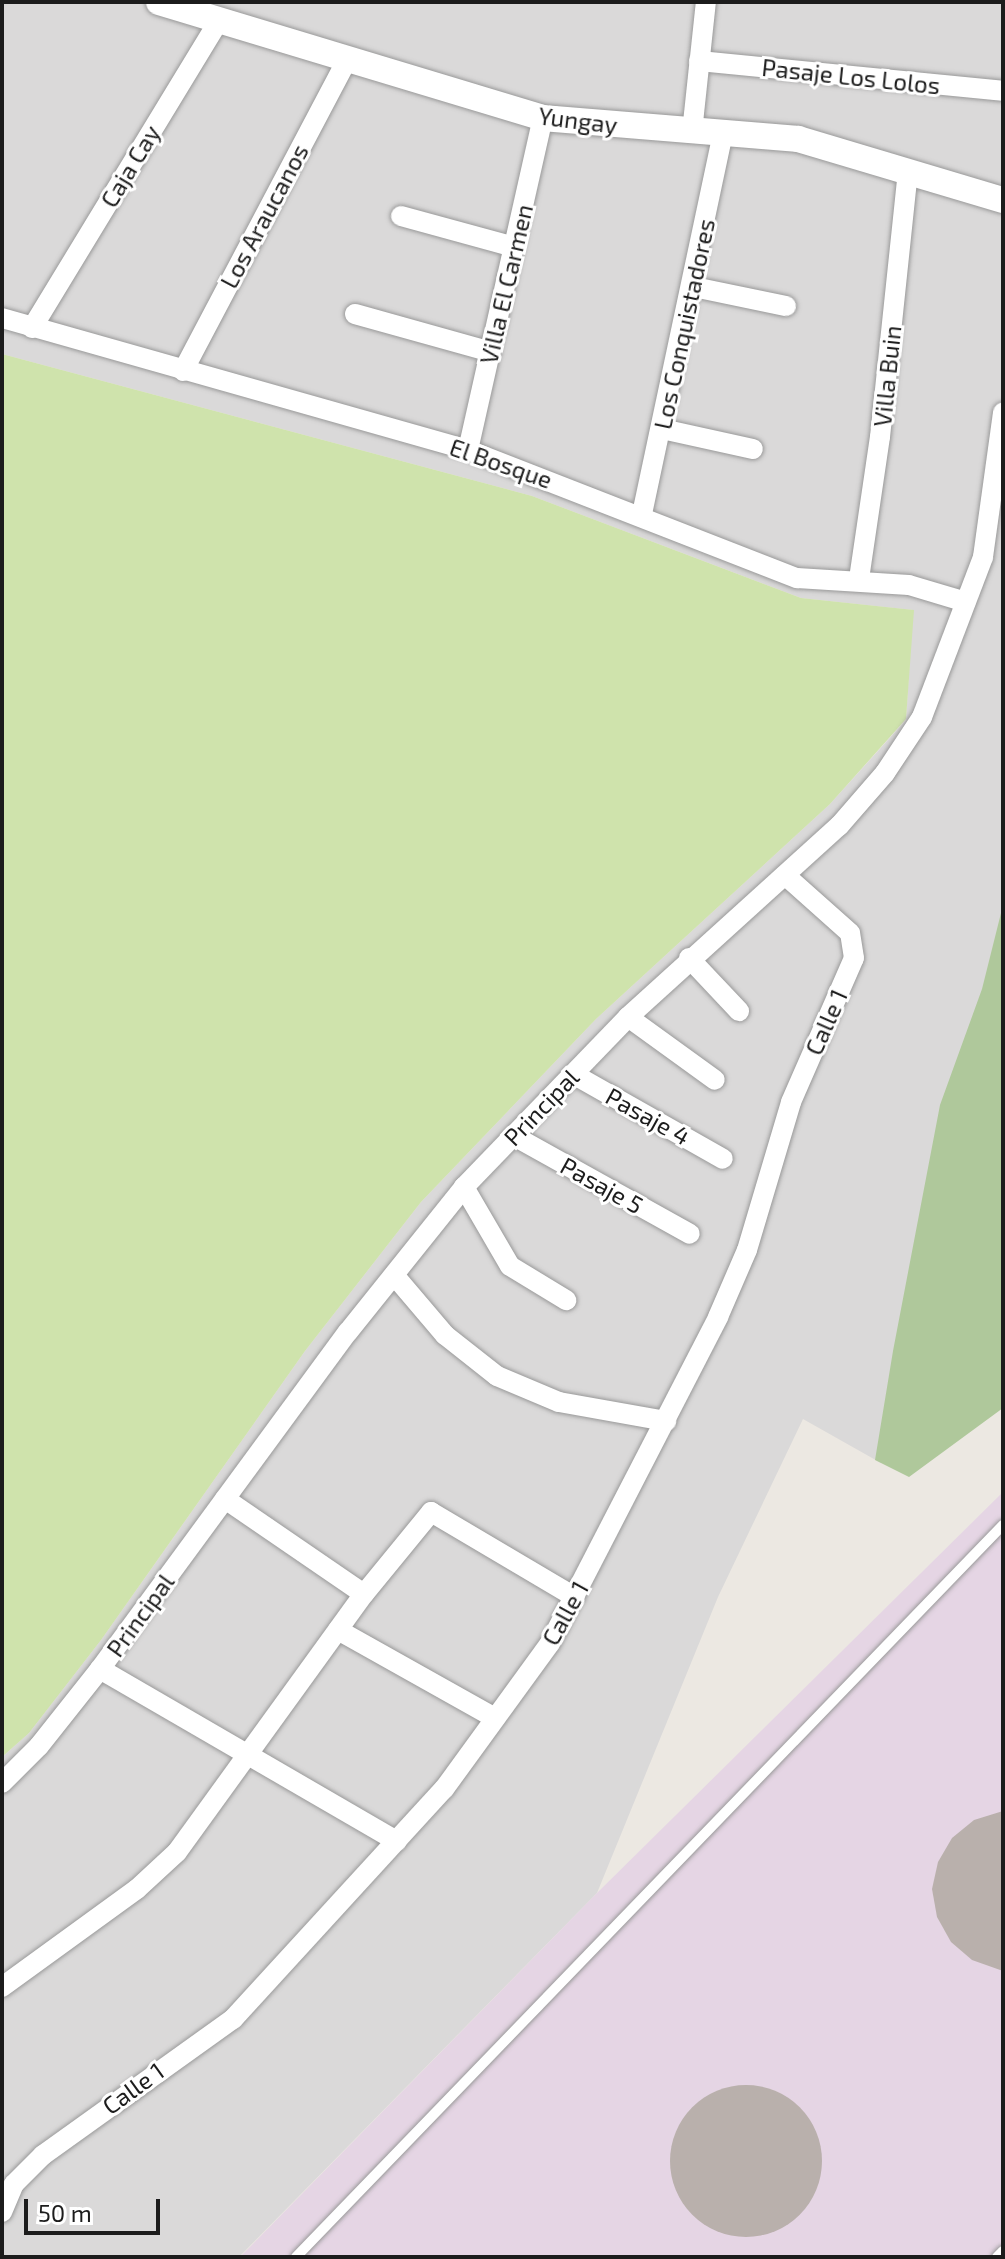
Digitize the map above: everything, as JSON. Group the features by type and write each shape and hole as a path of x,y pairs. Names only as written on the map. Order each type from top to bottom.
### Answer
{"street":[{"name":"Yungay","path":"159,2 220,12 346,62 543,118 826,145 1003,200"},
{"path":"692,132 706,2"},
{"name":"Caja Cay","path":"32,328 220,12"},
{"name":"Pasaje Los Lolos","path":"699,61 1003,91"},
{"name":"Los Araucanos","path":"183,371 346,62"},
{"name":"Villa El Carmen","path":"468,450 543,118"},
{"name":"Los Conquistadores","path":"642,514 694,287 723,133"},
{"name":"Villa Buin","path":"859,579 880,437 908,172"},
{"path":"401,216 514,247"},
{"path":"694,287 786,306"},
{"path":"355,314 491,352"},
{"name":"El Bosque","path":"2,318 468,450 642,514 797,578 859,579 909,585 966,602"},
{"name":"Principal","path":"2,1783 39,1746 100,1669 394,1275 464,1187 689,958 785,875 856,808 905,746 922,717 989,533 1003,412"},
{"path":"662,429 753,449"},
{"name":"Calle 1","path":"2,2212 14,2184 43,2155 233,2019 397,1841 550,1643 666,1421 747,1250 791,1102 854,958 850,933 785,875"},
{"path":"689,958 739,1011"},
{"path":"628,1017 715,1080"},
{"name":"Pasaje 4","path":"573,1074 723,1159"},
{"name":"Pasaje 5","path":"514,1136 690,1234"},
{"path":"464,1187 510,1266 566,1300"},
{"path":"394,1275 445,1335 497,1376 559,1402 666,1421"},
{"path":"225,1499 364,1594"},
{"path":"2,1987 156,1873 196,1830 364,1594 431,1512 575,1597"},
{"path":"338,1630 495,1718"},
{"path":"100,1669 250,1753 397,1841"}],"lane":[{"path":"296,2257 1003,1525"},
{"path":"997,2257 1003,2251"}],"shaded area":[{"path":"2,2 1003,2 1003,951 881,1463 803,1419 718,1597 597,1893 239,2257 2,2257 2,1757 29,1733 101,1640 305,1351 421,1202 596,1019 830,804 906,720 913,610 801,598 532,496 2,354"},
{"path":"1003,1492 1003,2257 240,2257 597,1893"}],"green space":[{"path":"2,354 532,496 801,598 914,610 906,719 830,804 596,1019 421,1202 305,1351 101,1640 29,1733 2,1757"},
{"path":"1003,905 1003,1408 909,1477 875,1460 940,1105 982,989"}],"building":[{"path":"1003,1811 1003,1971 972,1960 951,1942 937,1917 932,1889 938,1862 952,1838 974,1820"},
{"path":"746,2085 775,2090 800,2107 817,2132 822,2161 817,2190 800,2215 775,2232 746,2237 717,2232 692,2215 675,2190 670,2161 675,2132 692,2107 717,2090"}]}
